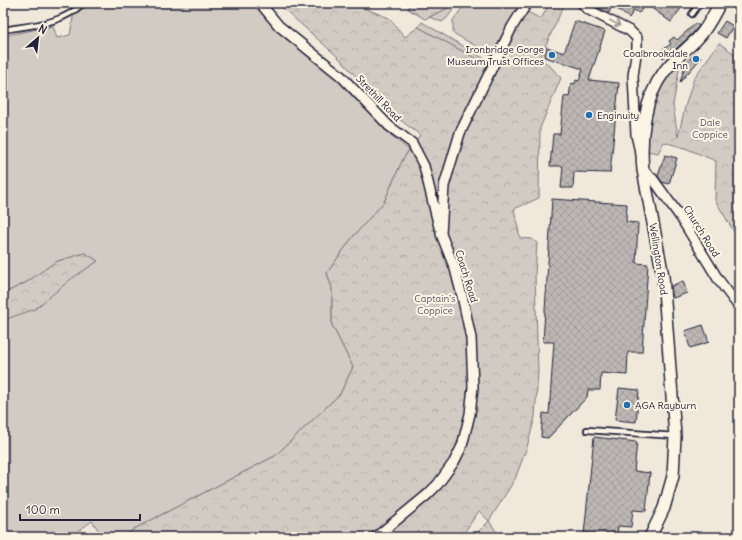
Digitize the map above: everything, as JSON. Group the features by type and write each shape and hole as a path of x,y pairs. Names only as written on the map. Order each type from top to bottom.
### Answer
{"street":[{"name":"Strethill Road","path":"260,3 279,26 341,76 389,126 412,143 424,166 434,211 442,234"},
{"name":"Coach Road","path":"376,537 427,495 438,484 448,472 462,446 470,414 473,386 471,338 455,269 442,234 444,186 460,133 512,27 527,3"},
{"path":"582,3 587,9 630,31 637,38 633,76 636,135 642,158"},
{"name":"Wellington Road","path":"650,537 664,508 673,476 675,436 663,276 643,170 643,129 653,90 658,81 669,65 697,38 714,15 720,3"},
{"name":"Church Road","path":"643,170 653,179 677,212 693,235 718,279 739,307"}],"lane":[{"path":"3,30 42,24 57,20 74,11 83,3"},
{"path":"692,14 700,3"},
{"path":"714,3 714,15"},
{"path":"587,430 675,436"}],"green space":[{"path":"92,3 253,3 283,36 345,84 385,130 409,150 403,159 384,202 352,238 327,273 332,288 332,325 353,367 340,394 275,456 134,529 123,537 103,537 92,521 70,537 3,537 3,318 6,319 98,261 85,253 55,262 27,282 3,294 3,36 53,26 57,38 70,35 73,17"},
{"name":"Captain's Coppice","path":"277,3 351,3 389,18 405,37 418,27 488,65 518,7 541,19 550,3 565,3 540,58 561,78 540,128 539,198 514,209 520,238 532,239 537,243 535,274 538,371 535,417 527,447 515,479 489,521 479,511 461,537 123,537 134,529 275,456 340,394 353,367 332,325 332,288 327,273 352,238 384,202 403,159 420,135 386,109 338,57"},
{"path":"410,3 455,3 425,19 408,9"},
{"path":"455,3 458,3 447,18 442,22 429,17 448,8"},
{"path":"466,3 506,3 518,7 493,56 453,33 453,20"},
{"path":"422,22 490,62 488,65 418,27"},
{"name":"Dale Coppice","path":"719,43 739,57 739,240 715,200 716,161 685,148 664,142 658,153 647,151 647,124 652,104 664,83 680,64 673,105 678,137 694,78"},
{"path":"85,253 98,261 71,279 35,309 6,319 3,318 3,294 27,282 55,262"},
{"path":"489,521 500,537 473,537"}],"building":[{"path":"590,3 685,3 671,22 646,4 639,13 634,10 629,18 612,5 609,13"},
{"name":"Enginuity","path":"575,21 605,31 589,80 619,83 610,173 574,172 573,188 561,188 563,166 550,166 553,134 560,134 564,96 569,97 571,83 575,84 576,80 579,81 583,69 544,57 547,47 564,53"},
{"path":"725,21 733,26 726,38 717,33"},
{"path":"696,23 699,26 692,34 676,49 663,58 659,52 671,44 669,41 674,37 677,40"},
{"path":"695,53 701,58 680,82 686,63"},
{"path":"665,155 677,158 669,184 662,182 658,176"},
{"path":"552,199 627,204 626,222 638,223 636,263 648,264 642,352 628,352 627,375 601,373 600,390 588,390 587,397 548,438 541,437 543,413 549,414 554,342 543,342"},
{"path":"683,281 687,293 673,298 671,286"},
{"path":"703,325 709,342 690,348 685,331"},
{"name":"AGA Rayburn","path":"619,388 639,390 636,422 615,420"},
{"path":"594,437 637,442 634,471 650,473 646,511 633,510 631,527 618,526 617,537 584,534"}],"place":[{"name":"Ironbridge Gorge Museum Trust Offices","path":"552,55"},
{"name":"Coalbrookdale Inn","path":"696,59"},
{"name":"Enginuity","path":"589,115"},
{"name":"AGA Rayburn","path":"627,405"}]}
